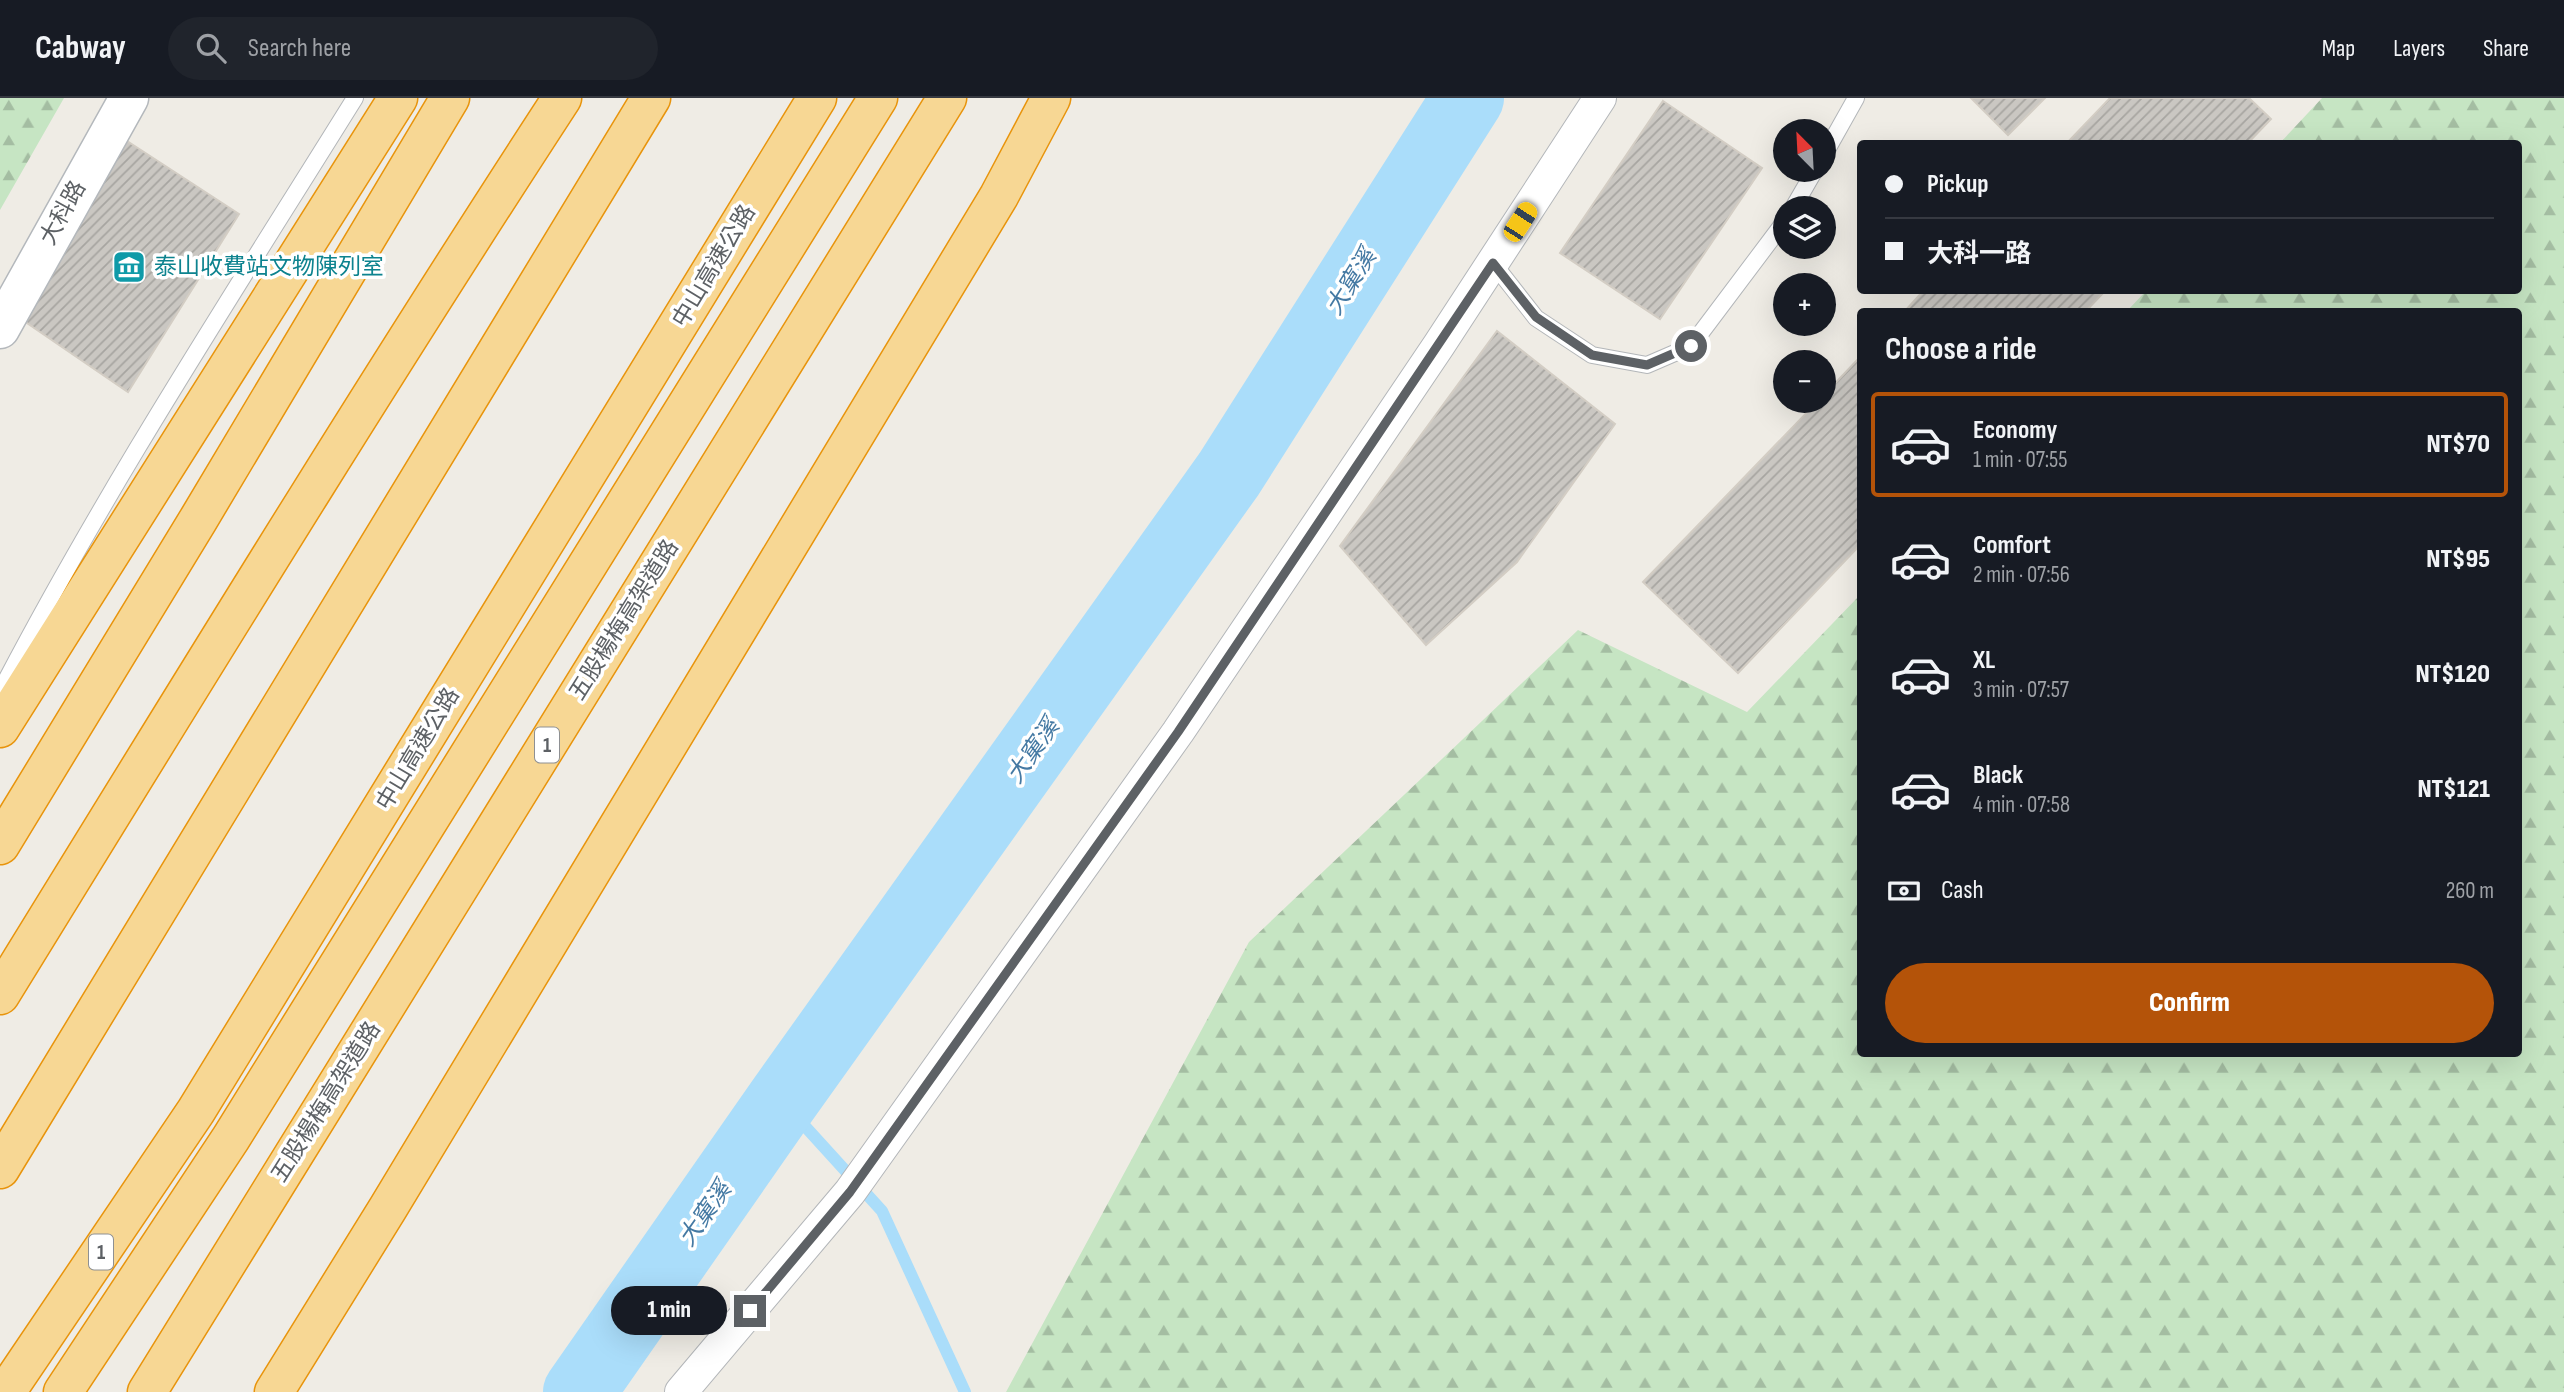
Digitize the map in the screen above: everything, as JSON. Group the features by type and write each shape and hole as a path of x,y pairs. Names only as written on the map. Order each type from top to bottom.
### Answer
{"highway":[{"path":"0,728 398,98"},
{"path":"0,845 450,98"},
{"path":"0,995 292,523 562,98"},
{"path":"0,1169 650,98"},
{"name":"中山高速公路","path":"6,1392 196,1111 817,98"},
{"path":"63,1392 231,1138 878,98"},
{"name":"五股楊梅高架道路","path":"147,1392 947,98"},
{"path":"274,1392 388,1208 999,196 1051,98"},
{"path":"41,1392 196,1111"}],"street":[{"name":"大科路","path":"0,329 129,98"},
{"path":"690,1385 858,1180 1178,732 1493,263 1600,98"}],"lane":[{"path":"0,692 134,454 355,98"},
{"path":"1836,134 1856,98"},
{"path":"1493,263 1536,317 1592,355 1647,365 1691,346 1773,237"}],"green space":[{"path":"0,98 64,98 0,210"},
{"path":"2322,98 2564,98 2564,1392 1006,1392 1249,942 1578,630 1747,712 1857,598 1857,1057 2522,1057 2522,308 2130,308 2143,294 2522,294 2522,140 2283,140"}],"building":[{"path":"1971,98 2045,98 2008,135"},
{"path":"2110,98 2249,98 2271,119 2251,140 2070,140"},
{"path":"1663,101 1762,168 1660,319 1560,253"},
{"name":"泰山收費站文物陳列室","path":"124,139 239,214 128,392 21,319"},
{"path":"1920,294 2102,294 2089,308 1908,308"},
{"path":"1497,331 1615,424 1517,562 1426,645 1340,546"},
{"path":"1857,360 1857,548 1738,673 1643,582 1806,413 1836,413 1836,382"}],"waterway":[{"name":"大窠溪","path":"579,1392 782,1101 1229,474 1468,98"},
{"path":"782,1101 882,1211 965,1392"}],"place":[{"name":"泰山收費站文物陳列室","path":"129,267"}],"route":[{"path":"750,1311 850,1192 1178,732 1493,263 1536,317 1592,355 1647,365 1691,346"}]}
